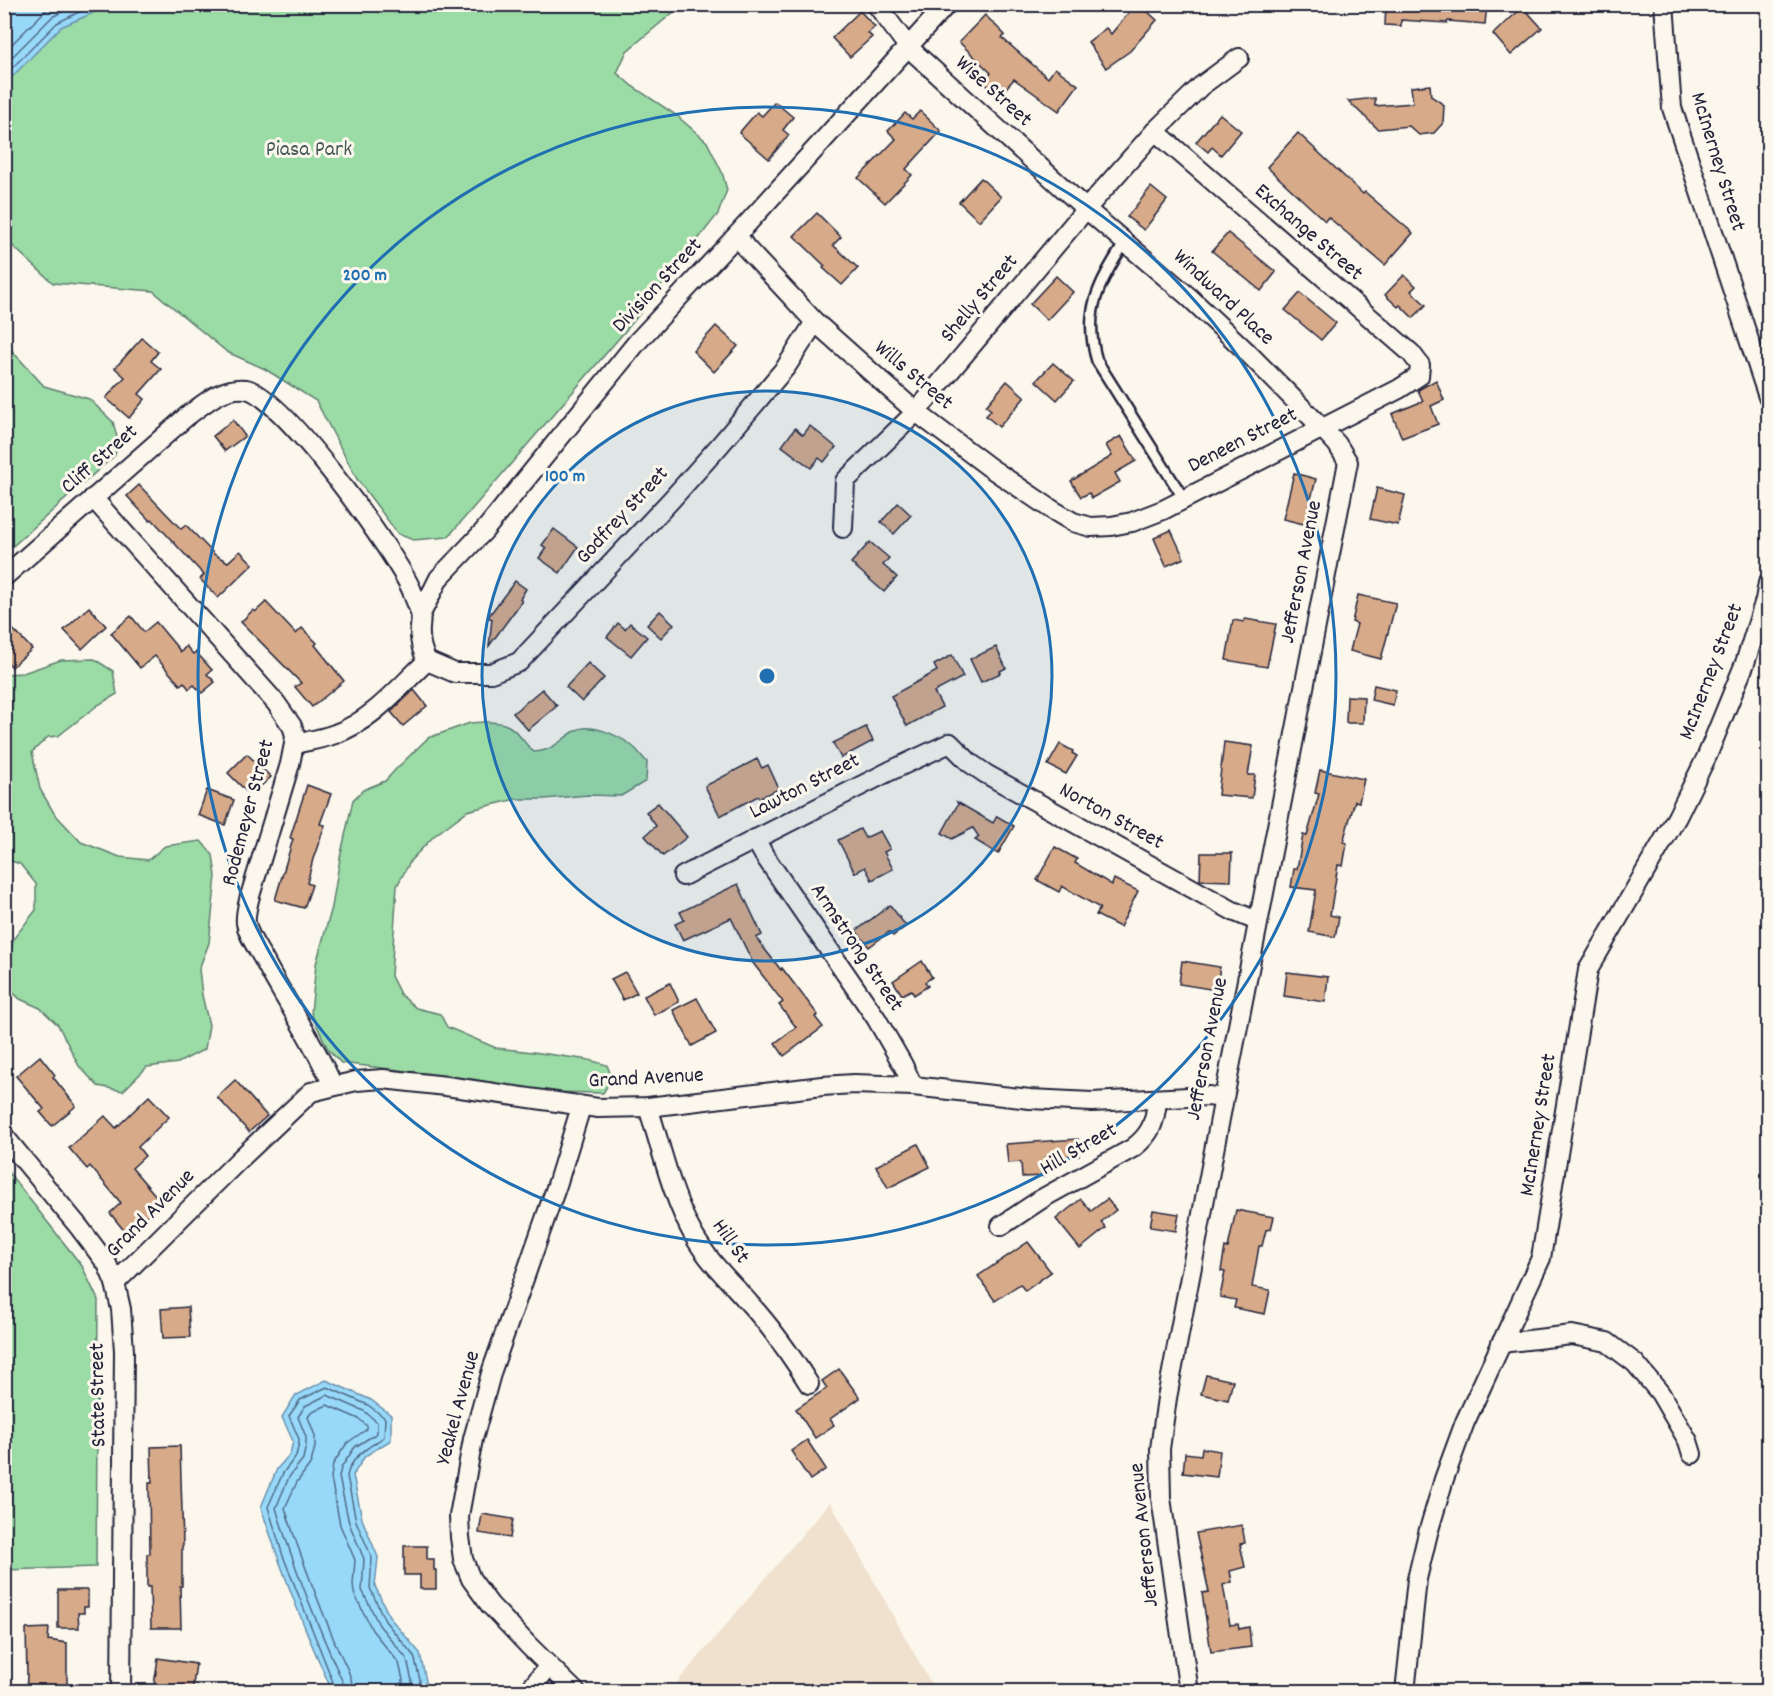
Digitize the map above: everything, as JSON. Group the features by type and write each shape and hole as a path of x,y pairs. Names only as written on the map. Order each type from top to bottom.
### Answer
{"street":[{"name":"Wise Street","path":"876,4 909,48 1086,209"},
{"name":"Division Street","path":"421,614 439,578 484,531 638,341 947,4"},
{"name":"McInerney Street","path":"1664,4 1672,108 1768,397"},
{"name":"Shelly Street","path":"843,528 845,481 916,412 1086,209 1155,131 1201,86 1239,58"},
{"name":"Exchange Street","path":"1155,131 1411,353 1420,365 1419,376"},
{"name":"Windward Place","path":"1086,209 1189,297 1322,428"},
{"name":"Wills Street","path":"737,235 746,248 815,322 916,412 1024,491 1082,526"},
{"name":"Godfrey Street","path":"427,661 455,673 490,674 519,662 713,453 786,368 815,322"},
{"name":"Deneen Street","path":"1082,526 1111,526 1132,522 1163,510 1399,389 1419,376"},
{"name":"Cliff Street","path":"4,577 186,417 214,397 234,389 245,389 255,392 268,402 338,479 383,543 410,588 421,614"},
{"name":"Jefferson Avenue","path":"1189,1692 1161,1498 1160,1449 1167,1398 1257,921 1348,468 1345,456 1322,428"},
{"name":"Rodemeyer Street","path":"93,498 276,703 292,726 295,735 290,764 250,896 246,922 249,932 323,1063 333,1086"},
{"name":"McInerney Street","path":"1405,1692 1413,1602 1428,1533 1444,1479 1465,1422 1541,1258 1588,970 1677,817 1707,756 1745,663 1765,600 1768,583"},
{"path":"294,744 336,734 355,725 372,713 427,661 420,642 421,614"},
{"name":"Norton Street","path":"950,743 970,763 1007,786 1233,911 1257,921"},
{"name":"Lawton Street","path":"683,876 950,743"},
{"name":"Armstrong Street","path":"755,839 876,1018 913,1086"},
{"name":"Grand Avenue","path":"115,1283 311,1092 356,1081 383,1079 446,1086 581,1107 621,1109 854,1084 913,1086 1030,1099 1092,1102 1208,1096 1224,1098"},
{"name":"Hill Street","path":"1000,1226 1141,1141 1152,1128 1157,1100"},
{"name":"Yeakel Avenue","path":"576,1692 490,1605 471,1579 463,1559 459,1516 473,1439 492,1370 557,1185 581,1107"},
{"name":"Hill St","path":"648,1107 678,1200 694,1236 720,1273 783,1343 809,1383"},
{"name":"State Street","path":"4,1136 107,1264 115,1283 121,1309 124,1351 121,1692"},
{"path":"1501,1343 1572,1335 1607,1342 1635,1363 1660,1393 1688,1441 1692,1454"},
{"path":"528,1692 549,1666"}],"lane":[{"path":"1125,242 1104,276 1094,303 1092,341 1097,361 1184,499"}],"shaded area":[{"path":"830,1502 935,1691 670,1691"}],"green space":[{"name":"Piasa Park","path":"4,5 682,5 627,51 617,73 632,86 676,115 707,142 722,172 727,190 718,214 633,322 448,537 413,540 398,534 357,479 316,401 265,369 227,352 153,291 53,283 5,239"},
{"path":"5,343 44,386 89,399 113,422 118,441 115,455 5,553"},
{"path":"94,659 113,671 117,694 98,705 58,736 48,737 32,752 40,789 54,813 81,842 120,857 148,860 165,846 201,841 213,855 216,876 209,943 199,969 209,1025 205,1049 178,1063 147,1067 123,1091 98,1086 79,1066 58,1025 40,1008 20,999 5,985 5,971 14,938 36,910 36,884 20,864 8,860 5,863 5,674 23,673 61,660"},
{"path":"484,722 509,726 534,752 551,747 581,728 604,731 631,745 647,762 646,781 621,796 588,795 516,799 467,811 434,836 411,860 397,886 391,976 400,994 416,1008 440,1014 447,1027 496,1048 589,1060 607,1065 612,1078 603,1093 546,1092 472,1079 341,1063 328,1049 311,1013 316,964 332,907 353,800 363,790 385,781 428,738 470,723"},
{"path":"5,1168 82,1266 98,1300 96,1567 5,1570"}],"water":[{"path":"8,5 111,5 61,27 5,84 4,9"},
{"path":"326,1380 371,1400 391,1415 391,1440 365,1456 353,1475 362,1519 378,1557 375,1586 390,1618 420,1653 426,1681 424,1691 332,1691 294,1600 261,1507 277,1469 290,1454 293,1441 282,1417 295,1396"}],"building":[{"path":"1136,4 1139,4 1157,20 1130,51 1106,68 1088,42 1106,28 1111,34"},
{"path":"1386,4 1487,4 1485,24 1401,20 1401,26 1385,25"},
{"path":"1523,7 1542,28 1511,55 1493,34"},
{"path":"860,11 875,27 868,33 872,37 850,57 832,38"},
{"path":"985,15 1005,35 1002,38 1048,78 1055,68 1078,85 1059,111 1014,79 999,96 983,82 991,73 959,42"},
{"path":"1430,85 1431,96 1444,105 1443,123 1434,133 1419,135 1409,126 1378,129 1348,101 1375,98 1375,106 1413,103 1411,87"},
{"path":"775,102 793,117 783,130 789,135 769,159 739,133 757,112 762,116"},
{"path":"920,111 941,131 906,169 912,175 885,203 858,178 896,139 888,131 905,113 912,119"},
{"path":"1220,114 1241,131 1221,155 1212,147 1208,152 1196,142"},
{"path":"1298,133 1363,194 1365,192 1413,233 1385,265 1328,217 1325,221 1267,167"},
{"path":"981,178 1001,197 979,221 959,202"},
{"path":"1151,187 1167,200 1144,230 1127,217"},
{"path":"817,213 841,237 833,245 858,268 842,285 794,236"},
{"path":"1228,233 1276,272 1261,291 1212,251"},
{"path":"1404,275 1416,286 1411,291 1426,305 1413,318 1385,295"},
{"path":"1056,276 1073,292 1047,320 1030,304"},
{"path":"1300,293 1336,323 1321,340 1285,310"},
{"path":"716,326 738,346 714,372 693,351"},
{"path":"142,338 158,352 151,361 161,369 139,394 145,399 129,418 106,398 125,377 115,368"},
{"path":"1053,363 1074,381 1057,400 1036,381"},
{"path":"1436,380 1444,400 1431,406 1438,424 1402,438 1392,414 1423,401 1418,390"},
{"path":"1007,381 1025,397 999,427 986,416 991,410 986,406"},
{"path":"233,420 245,436 225,451 213,436"},
{"path":"810,426 836,447 824,462 819,458 811,468 782,446 795,428 803,435"},
{"path":"1121,436 1136,461 1115,473 1120,482 1092,498 1089,493 1081,497 1071,481 1112,456 1106,445"},
{"path":"1294,473 1316,479 1309,507 1316,508 1312,526 1283,519"},
{"path":"139,485 181,529 186,525 215,555 228,562 240,551 253,564 218,598 200,579 204,575 152,519 150,521 127,496"},
{"path":"1377,488 1405,495 1398,525 1370,519"},
{"path":"898,503 911,515 894,534 881,522"},
{"path":"554,529 578,547 560,573 539,558 546,548 542,545"},
{"path":"1171,530 1184,558 1166,566 1154,538"},
{"path":"870,542 889,558 883,565 897,577 884,592 851,563"},
{"path":"515,581 526,589 520,599 522,601 489,646 492,619 488,617"},
{"path":"1358,595 1396,603 1381,659 1350,651 1357,624 1352,622"},
{"path":"266,602 296,634 302,628 317,643 315,645 344,681 312,707 295,687 301,683 241,622 253,610 255,612"},
{"path":"89,607 106,626 82,649 64,630"},
{"path":"660,611 674,624 661,638 647,625"},
{"path":"131,616 144,632 156,622 181,652 186,646 193,654 196,652 212,670 207,674 215,682 202,693 194,685 189,689 184,682 180,685 155,656 140,668 111,633"},
{"path":"1245,619 1276,624 1267,667 1226,660 1233,620 1244,622"},
{"path":"4,620 32,649 12,667 4,659"},
{"path":"618,623 625,629 630,623 647,637 631,656 607,637"},
{"path":"996,647 1006,668 1000,671 1001,673 981,682 970,659"},
{"path":"952,655 963,677 934,692 942,707 907,726 891,696 937,671 934,665"},
{"path":"588,663 604,678 582,702 566,687"},
{"path":"1374,685 1396,690 1393,705 1371,700"},
{"path":"542,689 557,706 528,730 513,713"},
{"path":"414,690 427,706 403,726 391,712"},
{"path":"1347,696 1364,697 1363,723 1346,723"},
{"path":"866,727 873,741 841,758 833,743"},
{"path":"1224,742 1253,746 1248,775 1255,775 1252,798 1218,795"},
{"path":"1060,744 1077,756 1066,774 1048,765"},
{"path":"247,754 271,777 260,787 256,783 247,792 228,773"},
{"path":"757,759 762,768 768,765 779,789 759,798 758,796 720,816 705,786"},
{"path":"1320,770 1364,779 1359,802 1355,801 1343,842 1347,843 1343,866 1338,865 1330,915 1339,917 1335,937 1309,932 1316,890 1291,887 1303,835 1307,836 1319,794 1315,793"},
{"path":"307,785 331,794 320,824 325,825 313,859 307,883 312,885 304,908 275,900 293,839 290,838"},
{"path":"207,790 234,800 225,825 198,815"},
{"path":"957,802 993,823 997,816 1014,826 998,854 975,840 979,837 973,828 952,839 942,833"},
{"path":"658,803 687,837 663,856 645,836 656,826 646,812"},
{"path":"860,829 865,838 880,831 890,849 884,852 893,869 872,880 865,867 855,873 838,840"},
{"path":"1055,847 1077,859 1075,863 1112,885 1114,879 1138,891 1120,927 1096,915 1100,908 1062,886 1059,892 1037,880"},
{"path":"1201,853 1232,853 1231,881 1200,880"},
{"path":"738,884 762,935 756,938 818,1015 815,1017 823,1027 784,1056 775,1043 796,1027 779,1005 783,1002 753,963 731,918 683,940 675,924 684,920 680,912"},
{"path":"890,905 906,926 893,936 889,932 869,947 856,931"},
{"path":"922,961 932,977 925,982 928,986 914,995 911,990 902,995 893,981"},
{"path":"1182,961 1220,967 1216,990 1179,984"},
{"path":"625,972 637,993 623,1000 611,979"},
{"path":"1287,972 1328,977 1325,1002 1284,996"},
{"path":"670,983 679,1002 654,1015 644,996"},
{"path":"697,998 716,1033 692,1046 673,1010"},
{"path":"40,1056 76,1106 52,1126 40,1112 44,1109 16,1076"},
{"path":"235,1080 267,1116 249,1132 217,1097"},
{"path":"149,1096 169,1117 138,1147 145,1156 132,1168 162,1203 126,1233 110,1213 121,1203 90,1166 87,1169 69,1148 105,1116 116,1128"},
{"path":"1078,1139 1079,1156 1045,1158 1046,1176 1022,1177 1021,1162 1008,1163 1006,1144"},
{"path":"918,1144 930,1167 888,1188 876,1166"},
{"path":"1081,1199 1091,1211 1107,1199 1116,1210 1101,1222 1106,1228 1080,1249 1056,1219"},
{"path":"1153,1210 1179,1214 1176,1231 1150,1227"},
{"path":"1236,1210 1274,1217 1271,1229 1266,1230 1262,1246 1259,1246 1252,1287 1270,1290 1265,1314 1234,1308 1236,1300 1220,1297 1225,1272 1221,1271 1225,1247 1228,1248"},
{"path":"1028,1242 1051,1272 1025,1291 1020,1284 995,1301 978,1276"},
{"path":"188,1307 190,1337 163,1338 161,1309"},
{"path":"839,1369 860,1398 830,1419 834,1425 815,1438 796,1409 827,1388 822,1381"},
{"path":"1206,1375 1233,1381 1228,1400 1201,1394"},
{"path":"807,1440 826,1469 810,1480 791,1451"},
{"path":"180,1446 183,1545 182,1586 180,1586 181,1628 151,1628 147,1554 150,1554 151,1447"},
{"path":"1202,1448 1220,1451 1217,1477 1183,1473 1185,1453 1201,1455"},
{"path":"482,1514 513,1519 510,1538 479,1533"},
{"path":"1242,1525 1245,1543 1240,1544 1245,1567 1230,1571 1232,1582 1223,1585 1230,1625 1238,1624 1239,1629 1249,1627 1251,1647 1211,1652 1202,1593 1209,1592 1196,1533"},
{"path":"404,1546 427,1546 427,1559 434,1559 436,1589 420,1589 420,1575 404,1575"},
{"path":"58,1590 88,1590 88,1607 84,1607 84,1613 78,1613 79,1628 58,1628"},
{"path":"49,1628 48,1640 67,1643 67,1692 26,1692 26,1629"},
{"path":"158,1658 196,1664 192,1692 153,1692"}]}
